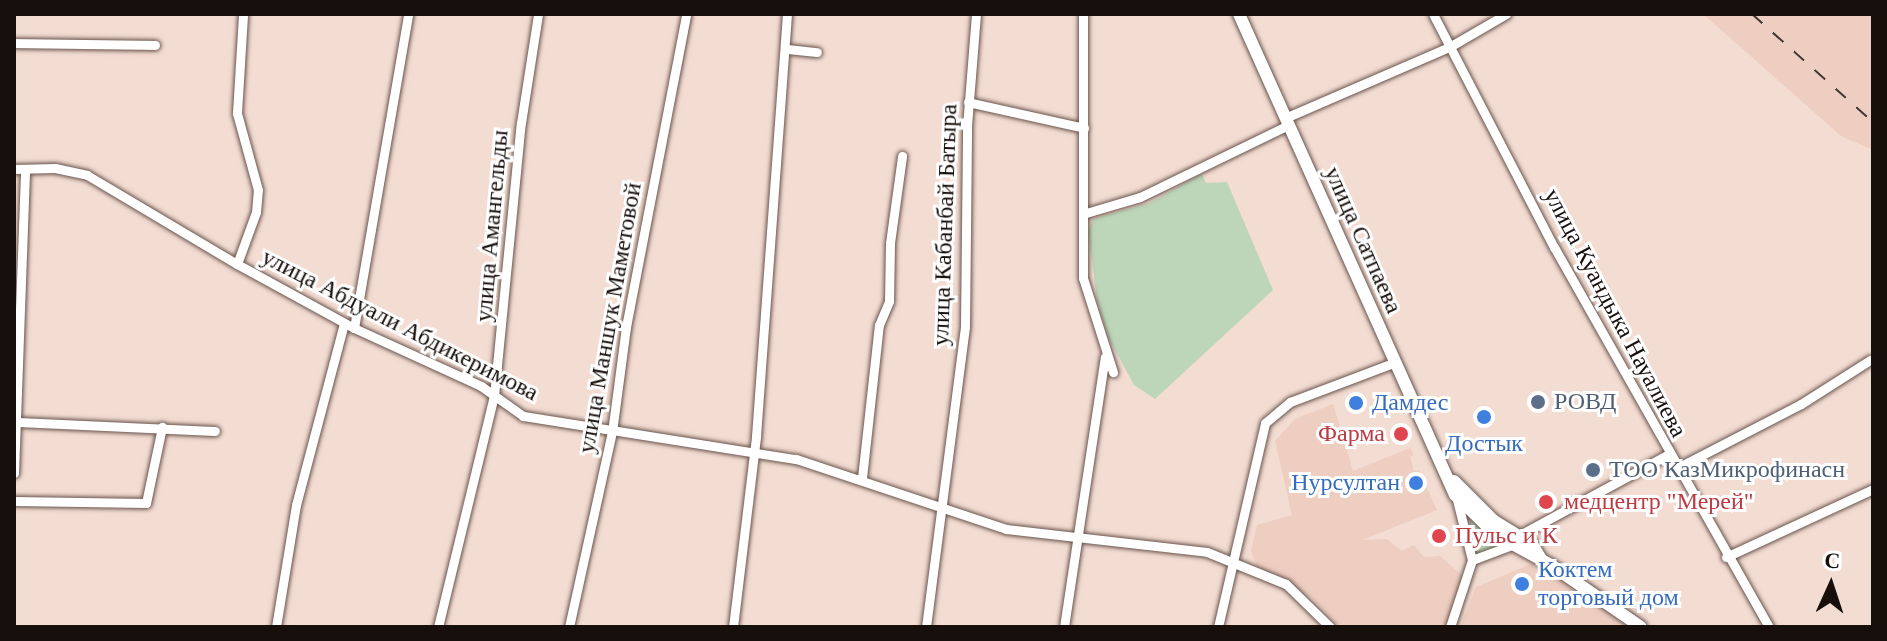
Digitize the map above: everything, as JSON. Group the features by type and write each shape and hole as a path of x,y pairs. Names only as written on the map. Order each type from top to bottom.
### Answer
{"street":[{"path":"237,264 258,190 237,113 243,14"},
{"path":"276,627 296,505 349,325 408,14"},
{"name":"улица Амангельды","path":"438,627 494,396 521,123 538,14"},
{"name":"улица Маншук Маметовой","path":"569,627 612,432 626,327 686,14"},
{"path":"733,627 787,49 787,14"},
{"name":"улица Кабанбай Батыра","path":"926,627 938,506 965,327 968,102 976,14"},
{"path":"1083,14 1086,213 1080,231 1083,278 1105,355 1113,372"},
{"name":"улица Сатпаева","path":"1239,14 1454,488 1514,541 1641,627"},
{"name":"улица Куандыка Науалиева","path":"1433,14 1669,454 1769,627"},
{"path":"1086,213 1140,197 1287,122 1451,46 1506,14"},
{"path":"14,43 155,45"},
{"path":"787,49 817,52"},
{"path":"968,102 1084,128"},
{"path":"862,478 879,325 889,301 890,243 902,156"},
{"path":"14,473 19,169"},
{"name":"улица Абдуали Абдикеримова","path":"19,169 87,175 237,264 349,325 494,396 523,416 796,459 862,478 997,527 1080,536 1234,560 1286,584 1330,627"},
{"path":"1067,626 1105,355"},
{"path":"1677,468 1801,404 1870,360"},
{"path":"1218,627 1270,416 1290,402 1396,362"},
{"path":"17,422 215,431"},
{"path":"14,501 146,503 162,427"},
{"path":"1472,560 1514,541 1669,454"},
{"path":"1450,627 1472,560 1454,488"},
{"path":"1726,557 1873,489"}],"shaded area":[{"path":"1703,14 1873,14 1873,150 1841,136"},
{"path":"1333,404 1353,471 1410,448 1414,455 1410,457 1414,471 1419,470 1437,510 1362,540 1387,539 1402,551 1414,545 1424,557 1440,556 1466,579 1446,627 1340,627 1311,597 1257,567 1251,551 1257,525 1292,515 1275,441 1295,419"},
{"path":"1536,562 1631,627 1460,627 1476,587"}],"green space":[{"path":"1202,174 1206,183 1227,182 1273,290 1155,399 1134,385 1108,337 1097,300 1088,231 1093,219 1149,203"},
{"path":"1474,520 1499,542 1497,548 1474,554 1465,528"}],"railway":[{"path":"1752,14 1873,122"}],"place":[{"name":"РОВД","path":"1538,402"},
{"name":"Дамдес","path":"1356,403"},
{"name":"Достык","path":"1484,417"},
{"name":"Фарма","path":"1401,434"},
{"name":"ТОО КазМикрофинасн","path":"1593,470"},
{"name":"Нурсултан","path":"1416,483"},
{"name":"медцентр \"Мерей\"","path":"1546,502"},
{"name":"Пульс и К","path":"1439,536"},
{"name":"Коктем торговый дом","path":"1522,584"}]}
